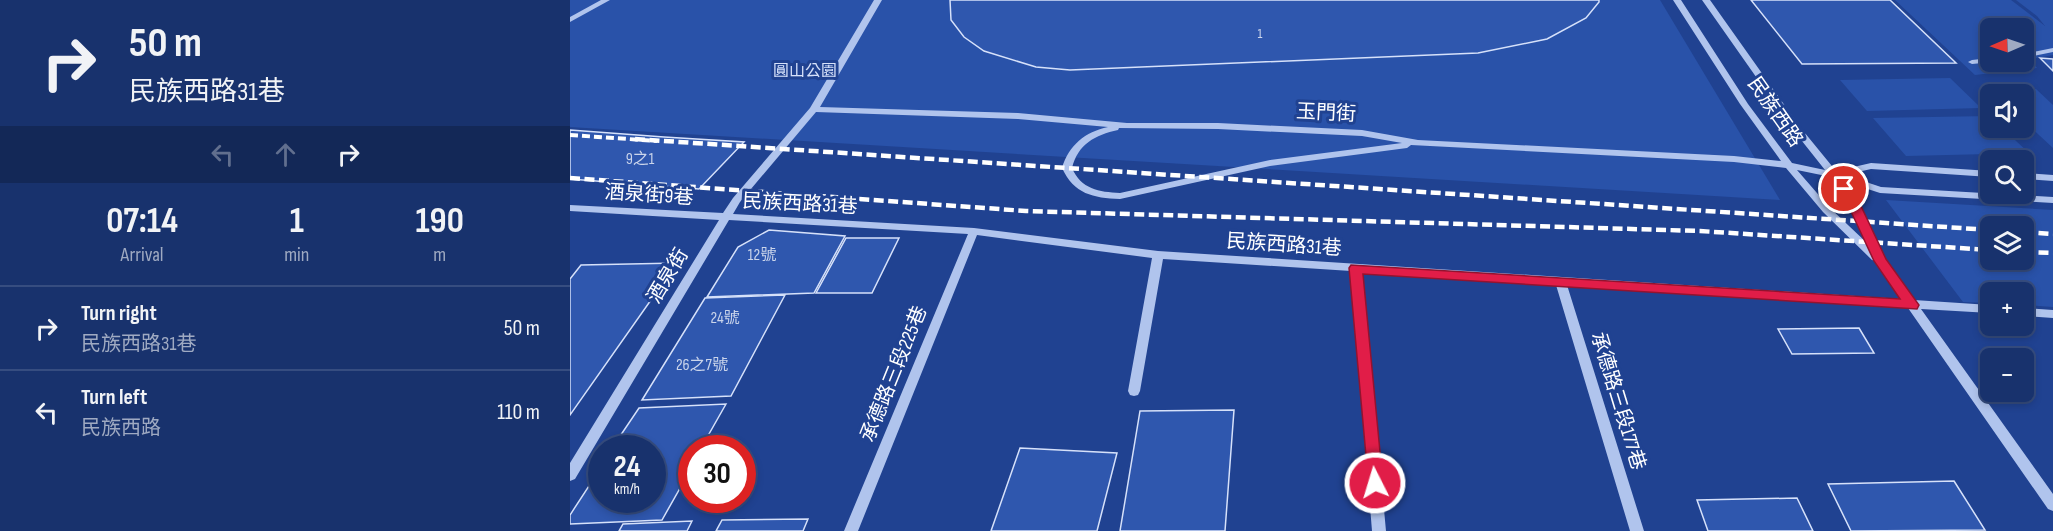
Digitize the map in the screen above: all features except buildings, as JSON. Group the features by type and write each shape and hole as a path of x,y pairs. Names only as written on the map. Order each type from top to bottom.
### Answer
{"street":[{"path":"570,20 606,0"},
{"name":"酒泉街","path":"570,475 736,200 814,108 878,0"},
{"name":"民族西路","path":"1677,0 1788,165 1821,204 1881,261"},
{"name":"民族西路","path":"1707,0 1797,129 1854,204 1881,261 2053,506"},
{"path":"2034,54 2053,50"},
{"path":"1972,62 1980,61"},
{"name":"玉門街","path":"814,108 1018,116 1127,126 1218,126 1362,133 1418,143 1734,159 1788,165 1834,175 1880,190 2053,200"},
{"path":"1127,126 1097,133 1074,148 1067,168 1077,186 1104,195 1120,196 1270,163 1418,143"},
{"path":"1834,175 1871,166 1980,173"},
{"path":"2034,177 2053,178"},
{"name":"酒泉街9巷","path":"570,208 726,219"},
{"name":"民族西路31巷","path":"726,219 974,231 1158,255 1560,283 1980,308"},
{"name":"承德路三段225巷","path":"851,531 974,231"},
{"path":"1134,391 1158,255"},
{"path":"1356,268 1379,531"},
{"name":"承德路三段177巷","path":"1560,283 1637,531"},
{"path":"2034,313 2053,314"}],"green space":[{"name":"圓山公園","path":"570,0 1660,0 1780,200 570,127"},
{"path":"1895,0 2011,0 2045,26 2037,16 2016,0 2053,0 2053,55 2034,58 2034,18 1980,18 1980,72 2002,72 1975,75"},
{"path":"1950,78 1980,108 1867,111 1840,80"},
{"path":"2034,89 2053,105 2053,148 2034,130"},
{"path":"1980,116 1980,138 2013,138 2026,150 1980,150 1980,154 1906,156 1873,118"},
{"path":"1886,200 2053,210 2053,307 2034,306 2034,282 1980,282 1980,303 1963,302"}],"railway":[{"path":"570,135 657,141"},
{"path":"635,139 1980,229"},
{"path":"570,178 1026,211 1700,231 1980,249"},
{"path":"2034,233 2053,234"},
{"path":"2034,252 2053,253"}],"route":[{"path":"1375,483 1356,268 1912,305 1881,261 1854,204 1844,189"}]}
